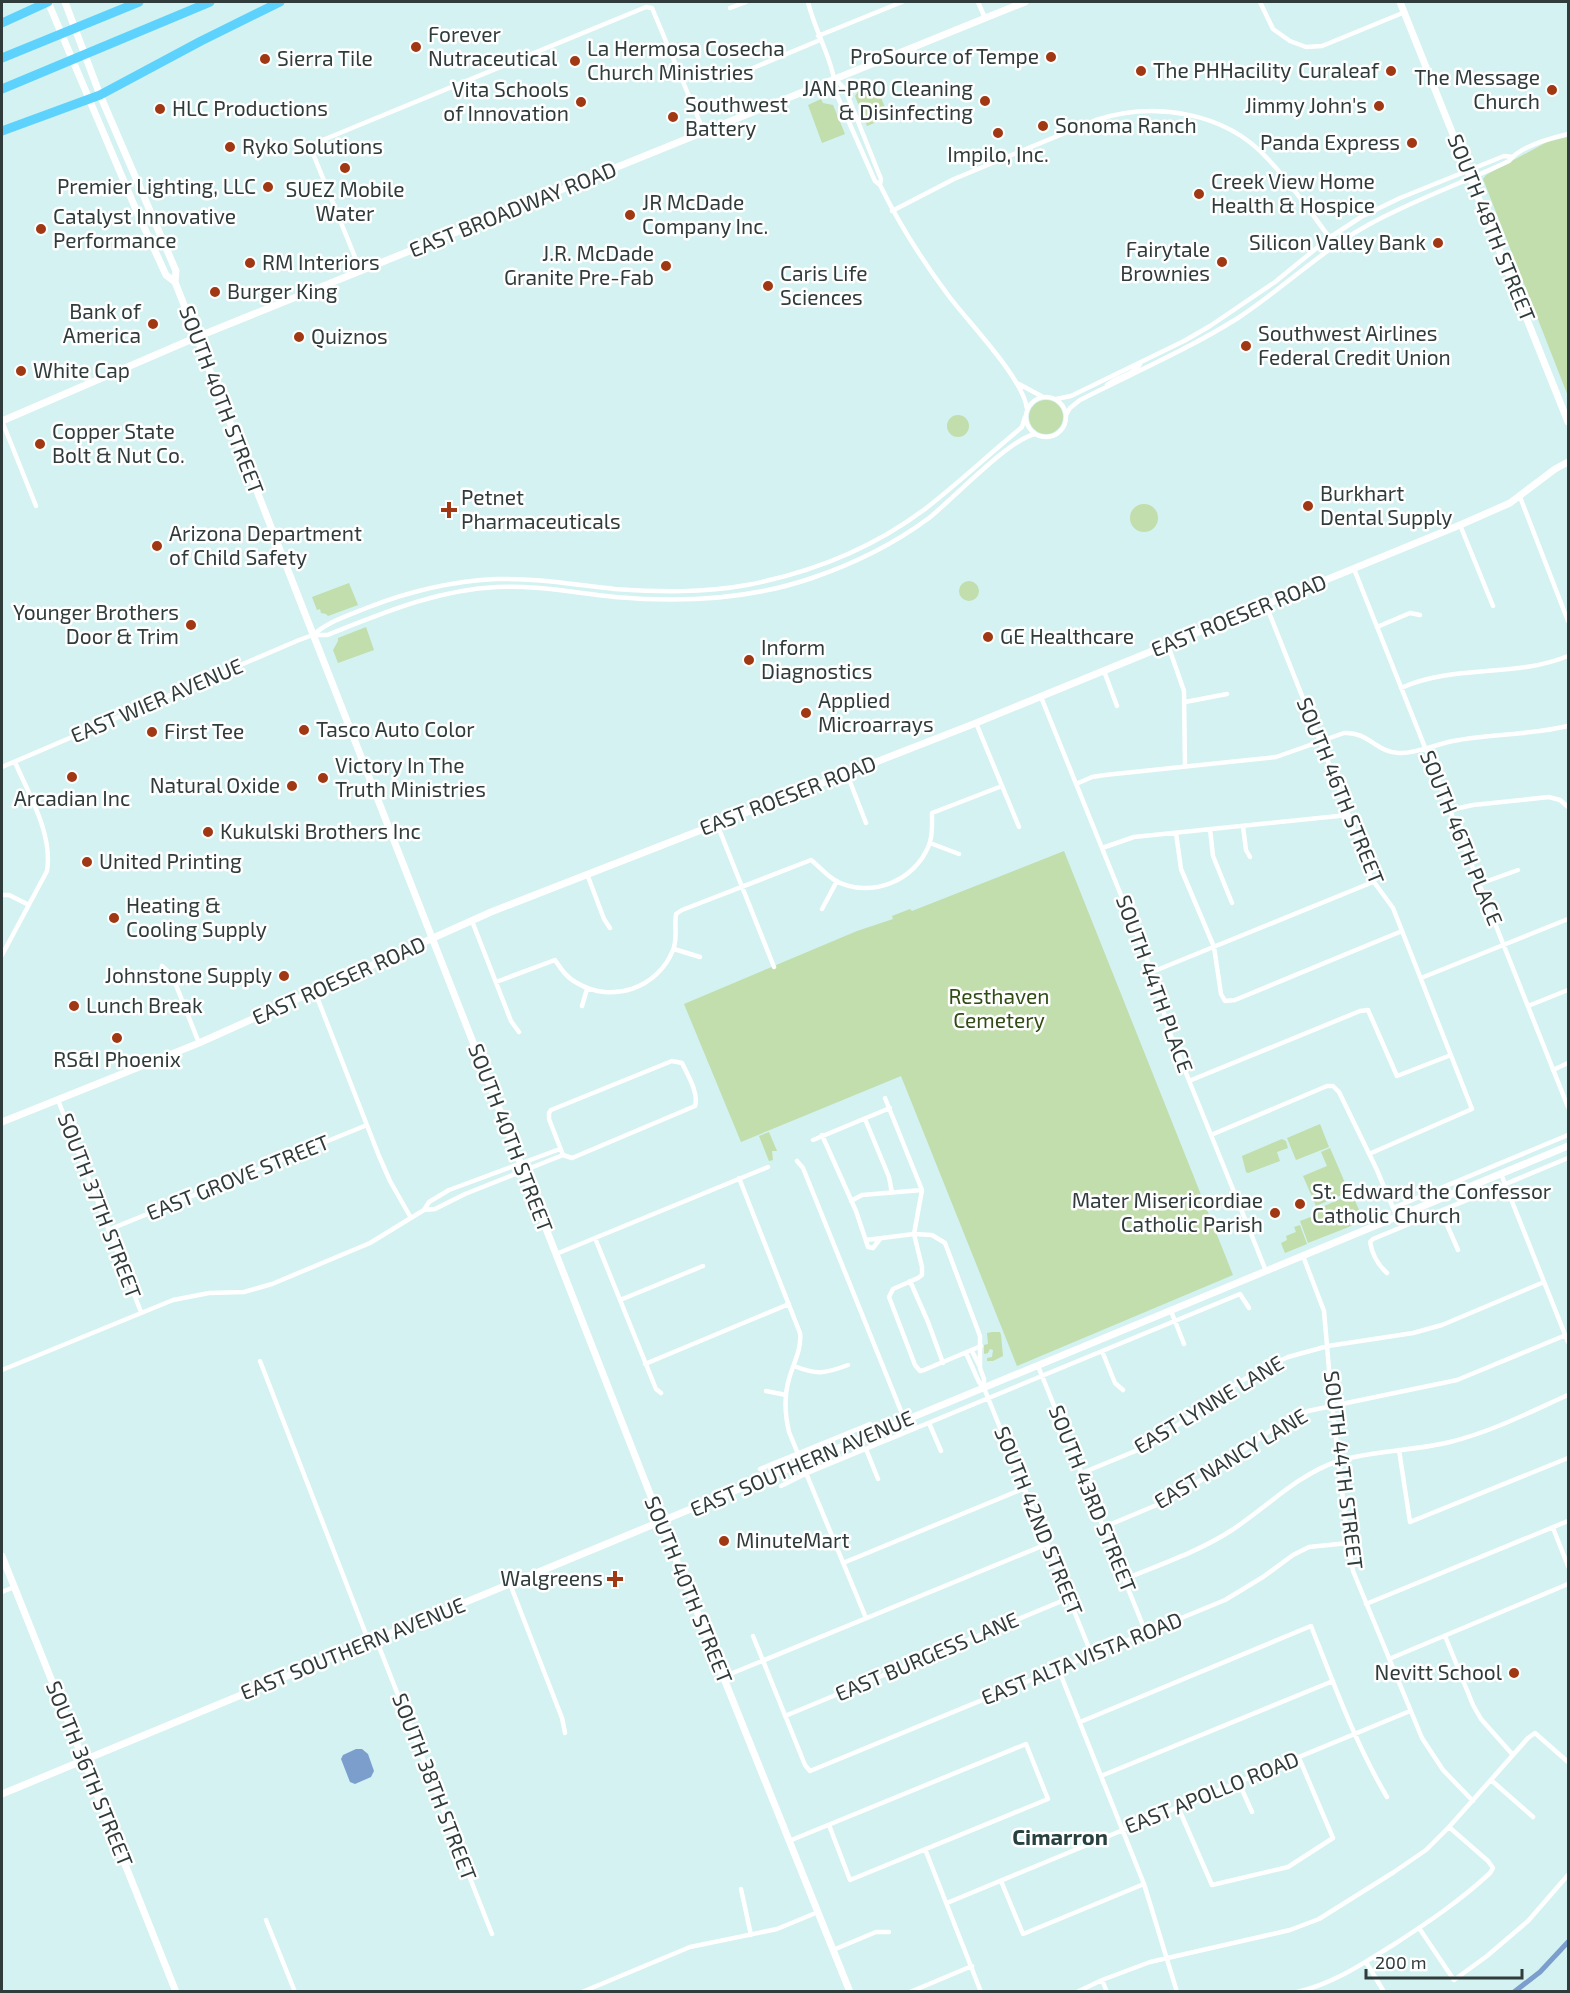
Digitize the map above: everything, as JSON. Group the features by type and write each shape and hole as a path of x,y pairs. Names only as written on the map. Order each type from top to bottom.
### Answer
{"highway":[{"path":"2,58 139,2"},
{"path":"2,89 210,2"},
{"path":"2,131 100,95 280,2"},
{"path":"2,23 50,4"}],"main road":[{"name":"EAST BROADWAY ROAD","path":"2,421 197,337 1025,2"},
{"name":"SOUTH 48TH STREET","path":"1400,2 1569,422"},
{"name":"SOUTH 40TH STREET","path":"65,3 100,95 176,272 175,282 432,940 661,1522 850,1992"},
{"name":"SOUTH 40TH STREET","path":"50,4 88,100 166,275 175,282"},
{"name":"EAST ROESER ROAD","path":"2,1122 199,1043 472,921 1041,697 1497,510 1520,497 1555,469 1569,462"},
{"name":"EAST SOUTHERN AVENUE","path":"2,1794 1569,1146"},
{"name":"SOUTH 36TH STREET","path":"2,1556 176,1992"}],"street":[{"path":"730,8 746,2"},
{"path":"808,2 835,79 836,93 860,153 875,181 880,185"},
{"path":"753,68 902,2"},
{"path":"978,2 984,18"},
{"path":"1260,2 1273,29 1290,41 1306,47 1322,46 1405,12"},
{"path":"362,272 314,156 314,148 324,138 646,7 652,8 704,132"},
{"path":"835,79 846,91 880,179 880,185 892,211 949,296 1019,384 1027,409"},
{"path":"892,211 963,175 1096,120 1122,113 1160,110 1209,121 1238,134 1253,145 1280,172 1335,245"},
{"path":"1066,415 1076,403 1188,348 1236,319 1335,245 1386,215 1471,180 1509,161 1539,142 1569,134"},
{"path":"1019,384 1044,397 1056,399 1071,396 1197,334 1247,302 1329,238 1378,208 1504,156 1513,157"},
{"path":"1103,389 1112,380 1136,369 1141,362"},
{"path":"313,635 324,625 378,604 421,590 464,582 499,579 660,592 746,585 792,574 849,553 915,516 951,489 1022,427 1027,409 1033,401 1044,397"},
{"path":"313,635 327,634 420,600 469,589 537,588 692,601 744,595 792,584 854,562 903,535 941,508 1025,437 1035,435 1045,438 1057,434 1065,425 1066,415 1063,406 1056,399"},
{"path":"1025,417 1028,427 1035,435"},
{"path":"2,421 36,506"},
{"path":"1520,497 1569,621"},
{"path":"1460,525 1493,606"},
{"name":"SOUTH 46TH PLACE","path":"1354,569 1569,1107"},
{"name":"SOUTH 46TH STREET","path":"1266,604 1373,882 1393,908 1472,1109 1369,1154"},
{"path":"1377,627 1410,613 1420,615"},
{"name":"EAST WIER AVENUE","path":"2,767 313,635"},
{"path":"1168,645 1182,680 1185,702 1185,766"},
{"path":"1401,688 1428,678 1523,669 1551,663 1569,656"},
{"path":"1104,671 1117,706"},
{"path":"1185,702 1227,694"},
{"name":"SOUTH 44TH PLACE","path":"1041,697 1152,972 1169,1031 1266,1271"},
{"path":"976,723 1019,827"},
{"path":"1076,784 1092,777 1105,775 1276,757 1344,733 1354,732 1385,750 1398,754 1454,741 1546,731 1569,726"},
{"path":"2,955 47,871 49,858 42,827 15,762"},
{"path":"847,774 866,823"},
{"path":"496,982 555,960 564,974 587,988 604,993 628,992 650,981 666,966 674,949 677,932 676,914 811,860 837,881 852,887 874,888 895,882 913,870 924,857 933,828 932,813 1002,786"},
{"path":"1450,810 1473,805 1549,797 1567,805"},
{"path":"1102,848 1134,837 1348,815"},
{"path":"717,824 774,967"},
{"path":"1243,826 1246,850 1250,857"},
{"path":"1210,829 1212,856 1232,903"},
{"path":"1176,832 1181,869 1214,947 1221,994 1226,1001 1235,1000 1402,931"},
{"path":"930,843 959,854"},
{"path":"1479,884 1518,870"},
{"path":"587,874 604,919 610,928"},
{"path":"822,909 837,881"},
{"path":"1152,972 1373,882"},
{"path":"2,895 9,895 29,905"},
{"path":"1421,978 1569,919"},
{"path":"472,921 511,1021 519,1032"},
{"path":"674,949 700,957"},
{"path":"162,966 172,975 199,1043"},
{"path":"582,1006 587,988"},
{"path":"1528,1006 1569,990"},
{"path":"315,992 390,1181 411,1218"},
{"path":"1189,1081 1360,1011 1368,1010 1396,1076 1452,1055"},
{"path":"2,1370 173,1300 209,1293 244,1292 272,1284 370,1243 424,1210 429,1202 449,1190 522,1167 565,1156 572,1158 696,1107 696,1097 682,1064 677,1061 633,1076 551,1110 549,1119 560,1149 565,1156"},
{"path":"1553,1070 1569,1063"},
{"path":"1211,1135 1327,1086 1333,1086 1339,1092 1397,1217"},
{"path":"885,1098 922,1190 914,1234 922,1275 891,1291 889,1297 915,1365 920,1371 981,1346"},
{"name":"SOUTH 37TH STREET","path":"58,1100 141,1312"},
{"path":"813,1140 890,1108"},
{"path":"865,1119 889,1177 892,1193"},
{"name":"EAST GROVE STREET","path":"108,1230 367,1125"},
{"path":"822,1135 870,1248 873,1248 880,1239"},
{"path":"1393,1208 1569,1135"},
{"path":"424,1210 435,1209 560,1149"},
{"path":"547,1154 550,1161"},
{"path":"1387,1273 1379,1265 1370,1242 1569,1158"},
{"path":"796,1161 803,1168 905,1421"},
{"path":"556,1254 768,1167"},
{"path":"1501,1174 1569,1342"},
{"path":"739,1178 801,1338 786,1395 787,1422 801,1465 866,1618"},
{"path":"851,1201 862,1195 922,1190"},
{"path":"1441,1211 1458,1250"},
{"path":"866,1240 914,1234"},
{"name":"SOUTH 42ND STREET","path":"914,1234 932,1235 945,1243 978,1328 981,1346 980,1368"},
{"path":"595,1238 645,1364 656,1389 661,1393"},
{"name":"SOUTH 44TH STREET","path":"1303,1256 1324,1311 1332,1404 1353,1571 1422,1738 1443,1770 1473,1801"},
{"path":"620,1300 703,1266"},
{"path":"910,1281 943,1363"},
{"name":"EAST LYNNE LANE","path":"1082,1473 1150,1445 1231,1387 1288,1357 1328,1346 1413,1333 1442,1325 1544,1282"},
{"name":"EAST SOUTHERN AVENUE","path":"781,1486 805,1474 1240,1294 1249,1308"},
{"path":"645,1364 789,1304"},
{"path":"1171,1311 1184,1344"},
{"name":"EAST NANCY LANE","path":"1104,1527 1171,1499 1209,1475 1271,1430 1308,1411 1332,1404 1457,1380 1566,1335"},
{"name":"SOUTH 42ND STREET","path":"969,1352 980,1368 984,1388"},
{"name":"SOUTH 42ND STREET","path":"969,1352 979,1382 984,1388 1091,1653"},
{"path":"1102,1352 1116,1383 1123,1390"},
{"name":"SOUTH 38TH STREET","path":"260,1361 492,1934"},
{"path":"794,1366 810,1372 826,1373 848,1365"},
{"name":"SOUTH 43RD STREET","path":"1038,1366 1146,1633"},
{"path":"766,1391 786,1395"},
{"path":"1125,1579 1203,1548 1234,1528 1282,1491 1311,1473 1339,1461 1460,1439 1491,1429 1569,1395"},
{"path":"929,1423 941,1451"},
{"name":"EAST SOUTHERN AVENUE","path":"760,1469 870,1424"},
{"path":"866,1449 878,1479"},
{"path":"1399,1450 1410,1522 1569,1458"},
{"path":"843,1563 1024,1488"},
{"path":"1366,1604 1569,1521"},
{"path":"1553,1528 1569,1566"},
{"name":"EAST ALTA VISTA ROAD","path":"785,1716 805,1765 810,1771 1091,1653 1225,1600 1309,1547 1348,1543"},
{"path":"723,1677 1047,1544"},
{"path":"510,1584 565,1733"},
{"path":"1389,1659 1569,1584"},
{"path":"2,1592 14,1587"},
{"name":"EAST BURGESS LANE","path":"785,1716 1069,1598"},
{"path":"1080,1722 1311,1626 1355,1735 1372,1772 1387,1797"},
{"path":"753,1635 785,1716"},
{"path":"1445,1636 1477,1712 1491,1733 1513,1755"},
{"path":"1058,1668 1144,1884 1177,1992"},
{"path":"1101,1776 1333,1681"},
{"name":"EAST APOLLO ROAD","path":"947,1903 1410,1711"},
{"path":"1077,1992 1131,1968 1167,1957 1290,1930 1319,1919 1413,1860 1449,1827 1535,1733 1569,1762"},
{"path":"789,1841 1026,1744 1048,1799 850,1880 829,1825"},
{"path":"1178,1807 1212,1885 1288,1867 1333,1838 1299,1758"},
{"path":"1491,1780 1533,1817"},
{"path":"1239,1783 1252,1812"},
{"path":"1297,1992 1314,1989 1366,1962 1466,1895 1490,1873 1493,1868 1488,1861 1449,1827"},
{"path":"925,1849 981,1992"},
{"path":"1419,1928 1454,1980 1487,1956 1528,1921 1569,1875"},
{"path":"1001,1881 1023,1934 1144,1884"},
{"path":"741,1889 751,1935"},
{"path":"582,1992 690,1947 777,1929 818,1912"},
{"path":"266,1920 295,1992"},
{"path":"833,1950 876,1932 889,1932"},
{"path":"1366,1962 1384,1992"},
{"path":"910,1992 972,1966"},
{"path":"1102,1980 1107,1992"}],"green space":[{"path":"874,81 889,117 867,126 855,96 861,86"},
{"path":"821,99 823,103 833,105 845,134 822,143 808,105"},
{"path":"1568,137 1568,396 1483,179 1486,175 1547,142"},
{"path":"1046,400 1058,405 1063,417 1058,429 1046,434 1034,429 1029,417 1034,405"},
{"path":"958,415 968,422 969,426 962,436 958,437 948,430 947,426 954,416"},
{"path":"1144,504 1154,508 1158,518 1154,528 1144,532 1134,528 1130,518 1134,508"},
{"path":"969,581 976,584 979,591 976,598 969,601 962,598 959,591 962,584"},
{"path":"349,583 358,605 328,616 321,613 320,609 317,610 312,597"},
{"path":"366,627 374,650 338,663 333,650 338,638"},
{"name":"Resthaven Cemetery","path":"1064,851 1233,1275 1017,1366 901,1076 741,1142 684,1004 857,931 893,919 892,916 910,909 912,911"},
{"path":"1320,1124 1329,1147 1296,1160 1287,1138"},
{"path":"769,1132 777,1151 772,1151 773,1160 769,1161 759,1136"},
{"path":"1282,1139 1286,1141 1288,1148 1277,1152 1280,1161 1246,1172 1242,1156"},
{"path":"1330,1148 1349,1192 1316,1206 1303,1176 1327,1166 1321,1152"},
{"path":"1352,1194 1364,1221 1308,1243 1300,1221 1316,1215 1315,1210"},
{"path":"1300,1225 1307,1244 1285,1253 1281,1243 1287,1240 1286,1236 1296,1232 1294,1227"},
{"path":"1000,1332 1003,1356 987,1361 987,1358 992,1357 993,1350 990,1349 984,1354 984,1345 988,1344 987,1333"}],"water":[{"path":"356,1749 362,1749 368,1754 374,1771 371,1777 355,1784 350,1782 341,1759 343,1755"}],"waterway":[{"path":"1514,1992 1540,1972 1568,1942"}],"place":[{"name":"Forever Nutraceutical","path":"416,47"},
{"name":"ProSource of Tempe","path":"1051,57"},
{"name":"Sierra Tile","path":"265,59"},
{"name":"La Hermosa Cosecha Church Ministries","path":"575,61"},
{"name":"The PHHacility","path":"1141,71"},
{"name":"Curaleaf","path":"1391,71"},
{"name":"The Message Church","path":"1552,90"},
{"name":"JAN-PRO Cleaning & Disinfecting","path":"985,101"},
{"name":"Vita Schools of Innovation","path":"581,102"},
{"name":"Jimmy John's","path":"1379,106"},
{"name":"HLC Productions","path":"160,109"},
{"name":"Southwest Battery","path":"673,117"},
{"name":"Sonoma Ranch","path":"1043,126"},
{"name":"Impilo, Inc.","path":"998,133"},
{"name":"Panda Express","path":"1412,143"},
{"name":"Ryko Solutions","path":"230,147"},
{"name":"SUEZ Mobile Water","path":"345,168"},
{"name":"Premier Lighting, LLC","path":"268,187"},
{"name":"Creek View Home Health & Hospice","path":"1199,194"},
{"name":"JR McDade Company Inc.","path":"630,215"},
{"name":"Catalyst Innovative Performance","path":"41,229"},
{"name":"Silicon Valley Bank","path":"1438,243"},
{"name":"Fairytale Brownies","path":"1222,262"},
{"name":"RM Interiors","path":"250,263"},
{"name":"J.R. McDade Granite Pre-Fab","path":"666,266"},
{"name":"Caris Life Sciences","path":"768,286"},
{"name":"Burger King","path":"215,292"},
{"name":"Bank of America","path":"153,324"},
{"name":"Quiznos","path":"299,337"},
{"name":"Southwest Airlines Federal Credit Union","path":"1246,346"},
{"name":"White Cap","path":"21,371"},
{"name":"Copper State Bolt & Nut Co.","path":"40,444"},
{"name":"Burkhart Dental Supply","path":"1308,506"},
{"name":"Petnet Pharmaceuticals","path":"449,510"},
{"name":"Arizona Department of Child Safety","path":"157,546"},
{"name":"Younger Brothers Door & Trim","path":"191,625"},
{"name":"GE Healthcare","path":"988,637"},
{"name":"Inform Diagnostics","path":"749,660"},
{"name":"Applied Microarrays","path":"806,713"},
{"name":"Tasco Auto Color","path":"304,730"},
{"name":"First Tee","path":"152,732"},
{"name":"Arcadian Inc","path":"72,777"},
{"name":"Victory In The Truth Ministries","path":"323,778"},
{"name":"Natural Oxide","path":"292,786"},
{"name":"Kukulski Brothers Inc","path":"208,832"},
{"name":"United Printing","path":"87,862"},
{"name":"Heating & Cooling Supply","path":"114,918"},
{"name":"Johnstone Supply","path":"284,976"},
{"name":"Lunch Break","path":"74,1006"},
{"name":"RS&I Phoenix","path":"117,1038"},
{"name":"St. Edward the Confessor Catholic Church","path":"1300,1204"},
{"name":"Mater Misericordiae Catholic Parish","path":"1275,1213"},
{"name":"MinuteMart","path":"724,1541"},
{"name":"Walgreens","path":"615,1579"},
{"name":"Nevitt School","path":"1514,1673"}],"district":[{"name":"Cimarron","path":"1060,1837"}]}
